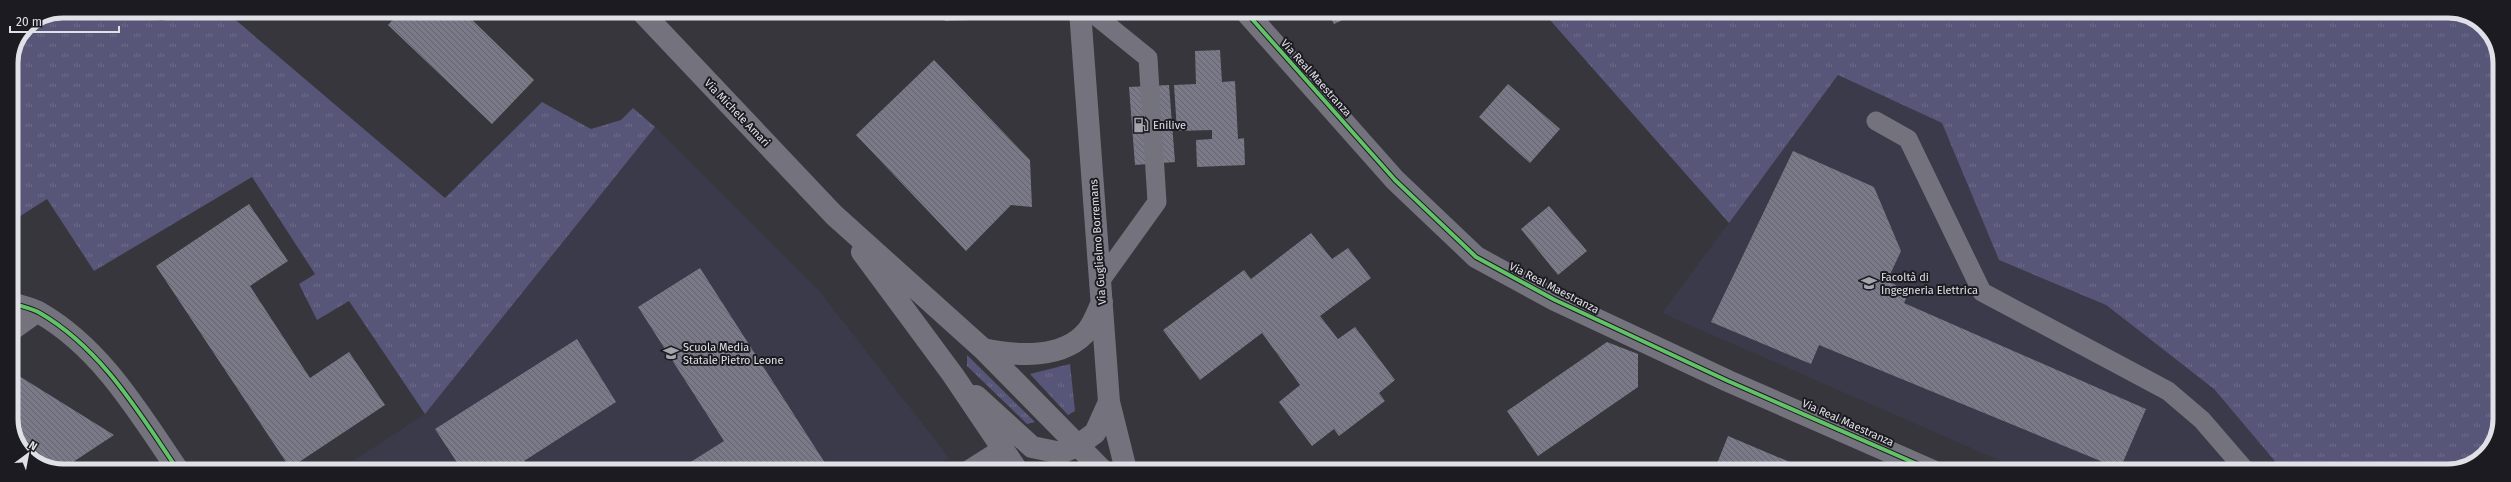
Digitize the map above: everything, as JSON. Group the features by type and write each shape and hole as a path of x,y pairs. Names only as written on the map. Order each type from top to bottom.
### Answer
{"main road":[{"name":"Via Michele Amari","path":"648,18 834,215"},
{"name":"Via Guglielmo Borremans","path":"1081,18 1109,402 1124,464"},
{"name":"Via Real Maestranza","path":"1250,18 1395,180 1476,257 1562,304 1728,381 1917,464"},
{"path":"834,215 983,349 1096,464"},
{"path":"834,215 953,375 1012,464"},
{"path":"983,349 1022,354 1059,348 1074,342 1088,330 1102,302"},
{"path":"18,305 40,312 78,342 119,383 174,464"},
{"path":"953,375 1032,447 1061,453 1077,446 1096,433 1109,402"}],"lane":[{"path":"1099,18 1148,58 1157,202 1101,280"},
{"path":"1876,121 1908,140 1982,292 2168,391 2202,420 2240,464"},
{"path":"18,327 40,312"},
{"path":"977,464 1001,449"}],"shaded area":[{"name":"Facoltà di Ingegneria Elettrica","path":"1838,75 1942,123 1999,260 2105,305 2214,389 2274,460 2275,464 2008,464 1662,313"},
{"name":"Scuola Media Statale Pietro Leone","path":"655,127 821,293 949,458 940,464 348,464 425,414"}],"green space":[{"path":"63,18 124,18 164,21 166,18 233,18 445,198 542,102 591,129 621,120 633,108 655,127 425,414 349,301 317,320 299,284 315,274 252,177 94,271 47,199 18,218 18,63 21,46 31,31 46,21"},
{"path":"1548,18 2448,18 2463,20 2476,27 2482,33 2490,46 2493,60 2493,419 2490,436 2482,449 2476,455 2463,462 2457,463 2275,464 2274,460 2214,389 2106,305 1999,260 1942,123 1838,75 1729,223"},
{"path":"967,355 1035,422 1027,424 967,366"},
{"path":"1070,364 1075,411 1068,415 1030,374"}],"building":[{"path":"394,18 470,18 534,80 492,124 388,25"},
{"path":"945,18 1022,18 945,21"},
{"path":"1331,18 1347,18 1334,24"},
{"path":"1220,50 1222,82 1235,81 1238,139 1244,138 1245,165 1197,167 1196,140 1212,139 1212,130 1177,131 1174,85 1196,84 1195,51"},
{"path":"934,60 1030,160 1032,207 1011,205 966,251 856,135"},
{"path":"1508,84 1560,129 1530,163 1479,117"},
{"path":"1169,85 1175,162 1135,165 1129,87"},
{"path":"1793,151 1874,187 1901,251 1887,281 1909,291 1904,303 2146,409 2122,464 2108,464 1819,345 1811,364 1711,322"},
{"path":"249,204 288,261 250,286 310,378 349,352 385,405 296,464 287,464 156,266"},
{"path":"1549,206 1587,251 1558,275 1521,229"},
{"path":"1311,233 1332,259 1348,248 1371,278 1320,316 1338,339 1355,327 1395,380 1379,393 1385,401 1339,436 1334,429 1312,446 1279,402 1300,385 1262,333 1200,380 1163,330 1244,270 1251,279"},
{"path":"700,268 825,463 688,464 724,441 638,307"},
{"path":"577,339 616,402 524,461 526,464 458,464 435,429"},
{"path":"1607,342 1638,354 1638,387 1538,456 1507,411"},
{"path":"18,375 114,435 70,464 46,461 35,455 24,442 19,428"},
{"path":"1728,436 1794,464 1717,464"}],"cycle path":[{"path":"1251,18 1395,180 1476,257 1555,300 1728,381 1917,464"},
{"path":"18,305 37,311 62,328 101,363 134,405 174,464"}],"place":[{"name":"Enilive","path":"1141,125"},
{"name":"Facoltà di Ingegneria Elettrica","path":"1869,283"},
{"name":"Scuola Media Statale Pietro Leone","path":"671,353"}]}
